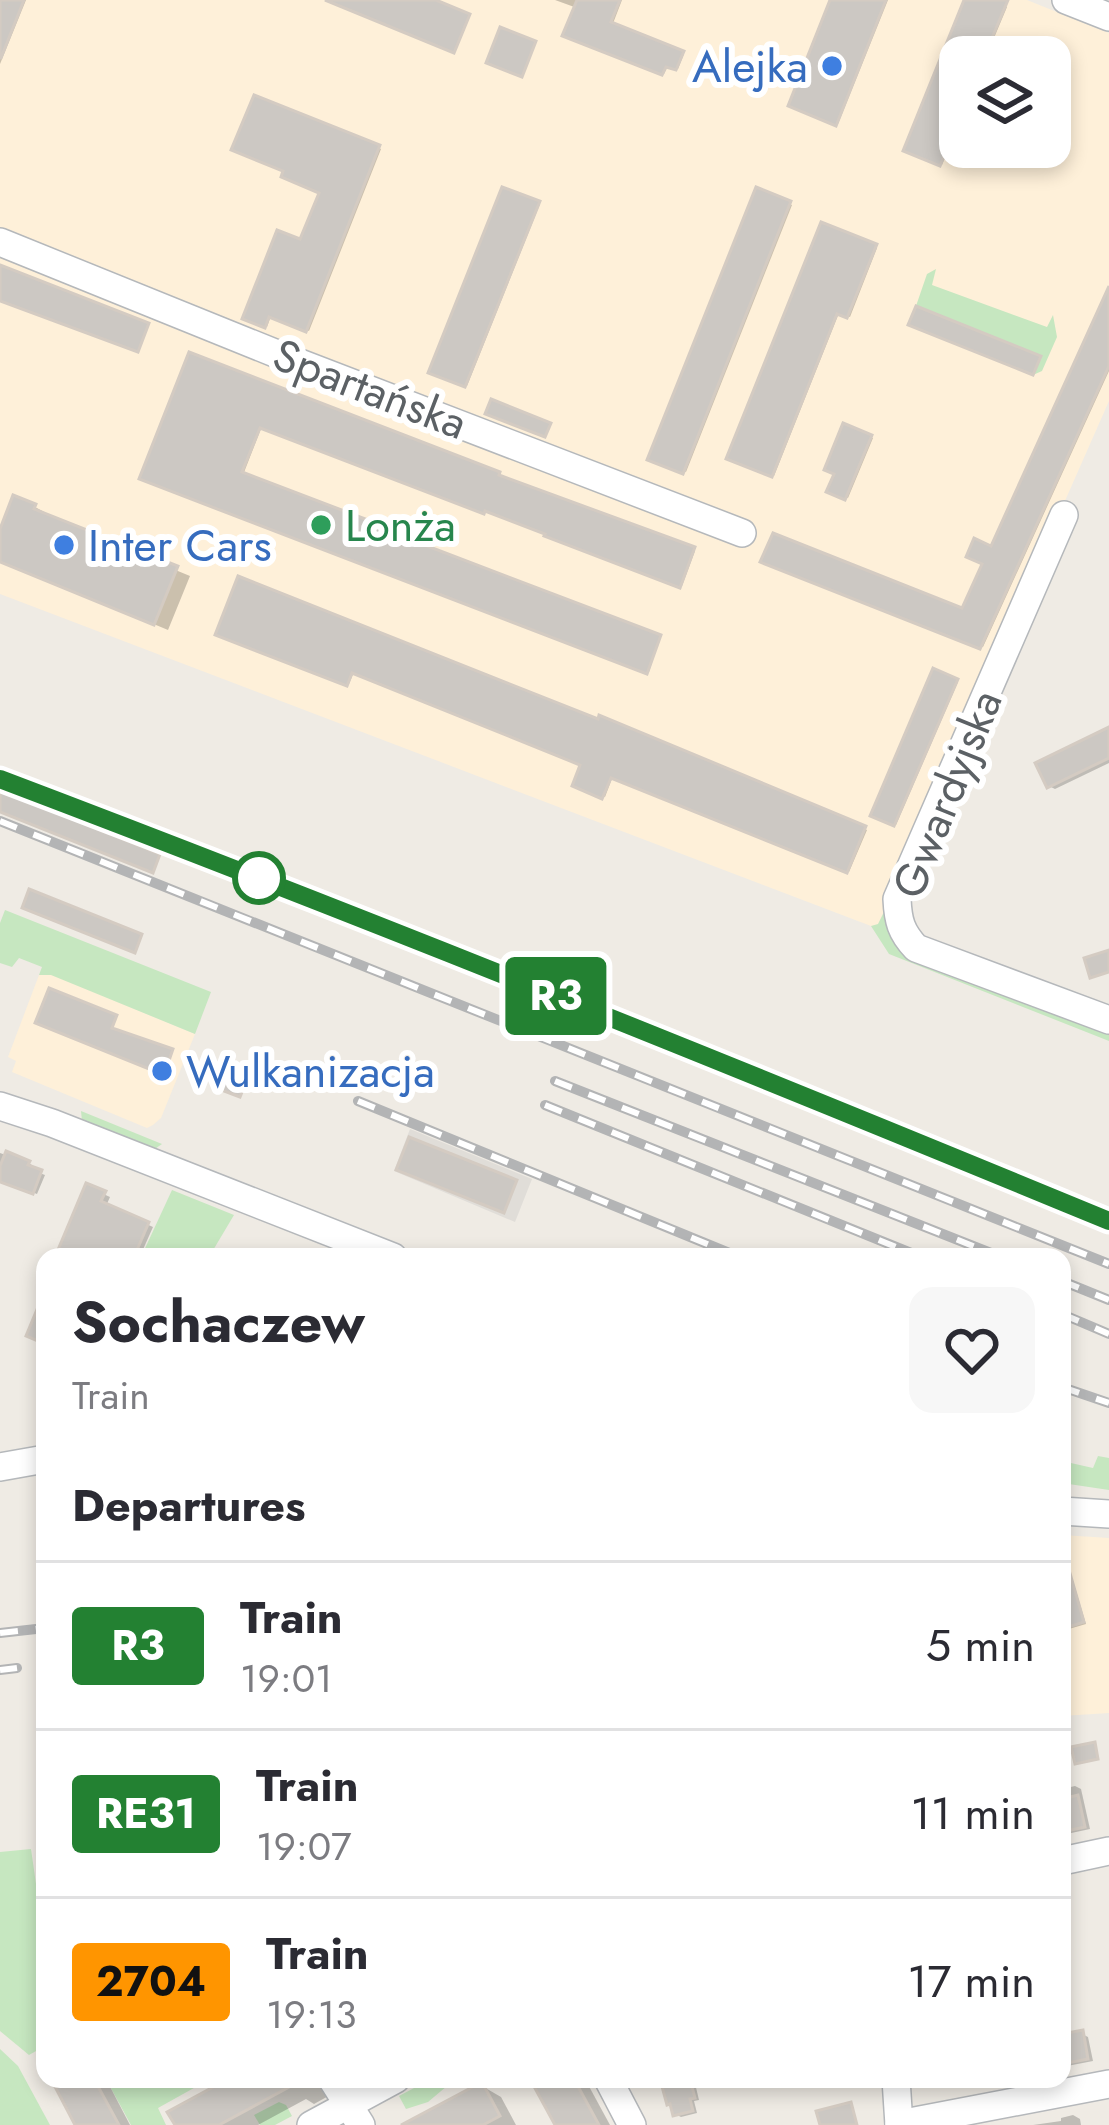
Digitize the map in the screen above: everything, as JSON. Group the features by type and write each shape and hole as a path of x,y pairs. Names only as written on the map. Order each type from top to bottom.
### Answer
{"street":[{"path":"1066,0 1109,17"},
{"name":"Spartańska","path":"0,242 742,533"},
{"name":"Gwardyjska","path":"1064,515 897,899 898,922 916,948 1109,1020"},
{"path":"0,1106 370,1248"},
{"path":"0,1467 36,1461"},
{"path":"1071,1512 1109,1514"},
{"path":"1071,1859 1109,1851"},
{"path":"897,2088 899,2125 1109,2084"},
{"path":"338,2088 355,2114"},
{"path":"311,2125 355,2114 385,2088"},
{"path":"613,2088 632,2125"}],"shaded area":[{"path":"0,0 1027,0 1109,33 1109,401 878,925 0,594"},
{"path":"51,974 195,1034 161,1118 153,1125 147,1128 12,1072 16,1061 8,1057 39,975"},
{"path":"410,1129 532,1179 515,1222 394,1171"},
{"path":"1071,1536 1109,1538 1109,1713 1071,1715"}],"green space":[{"path":"936,269 932,285 1047,327 1053,315 1057,337 1042,371 1033,375 1040,356 916,306 927,274"},
{"path":"886,908 893,932 1109,1029 1109,1041 889,954 871,926 878,924"},
{"path":"5,910 211,992 195,1034 51,975 39,975 42,967 19,958 12,967 0,963 0,923"},
{"path":"81,1111 162,1144 152,1151 82,1121"},
{"path":"172,1190 234,1215 214,1248 145,1248"},
{"path":"1098,1456 1109,1458 1109,1490 1071,1484 1071,1463 1093,1468"},
{"path":"31,1849 36,1884 36,2051 29,2055 0,2031 0,1852"},
{"path":"0,2049 18,2066 50,2125 0,2125"},
{"path":"111,2088 194,2088 158,2108 166,2125 131,2125"},
{"path":"414,2088 445,2088 428,2102 406,2109 399,2096"},
{"path":"279,2102 292,2116 275,2125 260,2125 254,2115"}],"building":[{"path":"0,0 24,0 1,58 0,58"},
{"path":"325,0 436,0 470,14 454,53"},
{"path":"577,0 620,0 611,22 684,51 676,70 666,67 662,75 562,36"},
{"name":"Alejka","path":"830,0 886,0 836,126 788,106"},
{"path":"964,0 1008,0 993,36 949,36"},
{"path":"500,27 536,41 522,77 486,63"},
{"path":"939,62 939,166 903,151"},
{"path":"254,95 380,145 306,332 269,317 265,328 242,319 277,230 300,239 319,193 281,177 283,171 231,150"},
{"path":"502,187 540,201 465,387 428,373"},
{"path":"756,187 791,201 683,474 647,460"},
{"path":"821,222 877,244 847,318 837,314 772,477 726,459"},
{"path":"0,265 149,323 138,352 0,301"},
{"path":"1109,286 1109,366 980,649 760,562 773,533 962,608 982,564 966,557 974,538 991,546"},
{"path":"916,306 1041,356 1033,375 908,325"},
{"path":"189,352 695,547 680,588 260,428 242,472 661,635 647,674 139,479"},
{"path":"491,399 551,423 545,437 485,414"},
{"path":"843,423 872,435 845,500 826,492 834,474 824,470"},
{"name":"Inter Cars","path":"13,495 36,504 34,509 178,566 154,625 0,562 0,529"},
{"path":"238,576 598,719 599,715 866,826 847,873 611,778 602,799 572,786 580,765 352,673 347,686 215,635"},
{"path":"933,668 958,679 894,826 870,816"},
{"path":"1109,727 1109,758 1047,788 1035,763"},
{"path":"0,790 160,854 153,873 0,812"},
{"path":"29,889 142,934 135,953 22,908"},
{"path":"1109,950 1109,972 1090,978 1084,958"},
{"path":"49,988 117,1015 112,1028 173,1049 164,1075 35,1023"},
{"path":"233,1061 251,1069 240,1097 221,1090"},
{"path":"409,1137 517,1180 504,1213 396,1170"},
{"path":"6,1151 42,1170 33,1194 0,1182"},
{"path":"86,1183 106,1191 101,1201 149,1222 138,1248 59,1248"},
{"path":"36,1312 36,1340 26,1336"},
{"path":"1071,1577 1084,1622 1071,1626"},
{"path":"1095,1742 1098,1759 1075,1764 1071,1747"},
{"path":"1078,1795 1085,1827 1071,1830 1071,1797"},
{"path":"1083,2030 1088,2059 1071,2062 1071,2032"},
{"path":"56,2088 99,2088 119,2125 75,2125"},
{"path":"211,2088 287,2088 219,2125 175,2125 167,2112"},
{"path":"471,2088 485,2088 500,2116 483,2125 401,2125"},
{"path":"535,2088 579,2088 599,2125 555,2125"},
{"path":"662,2088 692,2088 693,2111 673,2116"},
{"path":"851,2102 857,2125 820,2125 816,2111"}],"railway":[{"path":"0,779 556,996 1109,1221"},
{"path":"0,821 1069,1248"},
{"path":"555,1081 978,1248"},
{"path":"358,1101 717,1248"},
{"path":"545,1105 899,1248"},
{"path":"1071,1249 1109,1264"},
{"path":"1071,1285 1109,1300"},
{"path":"1071,1318 1109,1334"},
{"path":"1071,1390 1109,1403"},
{"path":"0,1633 36,1629"},
{"path":"0,1670 17,1668"}],"train":[{"name":"R3","path":"0,779 770,1081 1109,1221"}],"place":[{"name":"Alejka","path":"832,66"},
{"name":"Lonża","path":"321,525"},
{"name":"Inter Cars","path":"64,545"},
{"name":"Wulkanizacja","path":"162,1071"}]}
